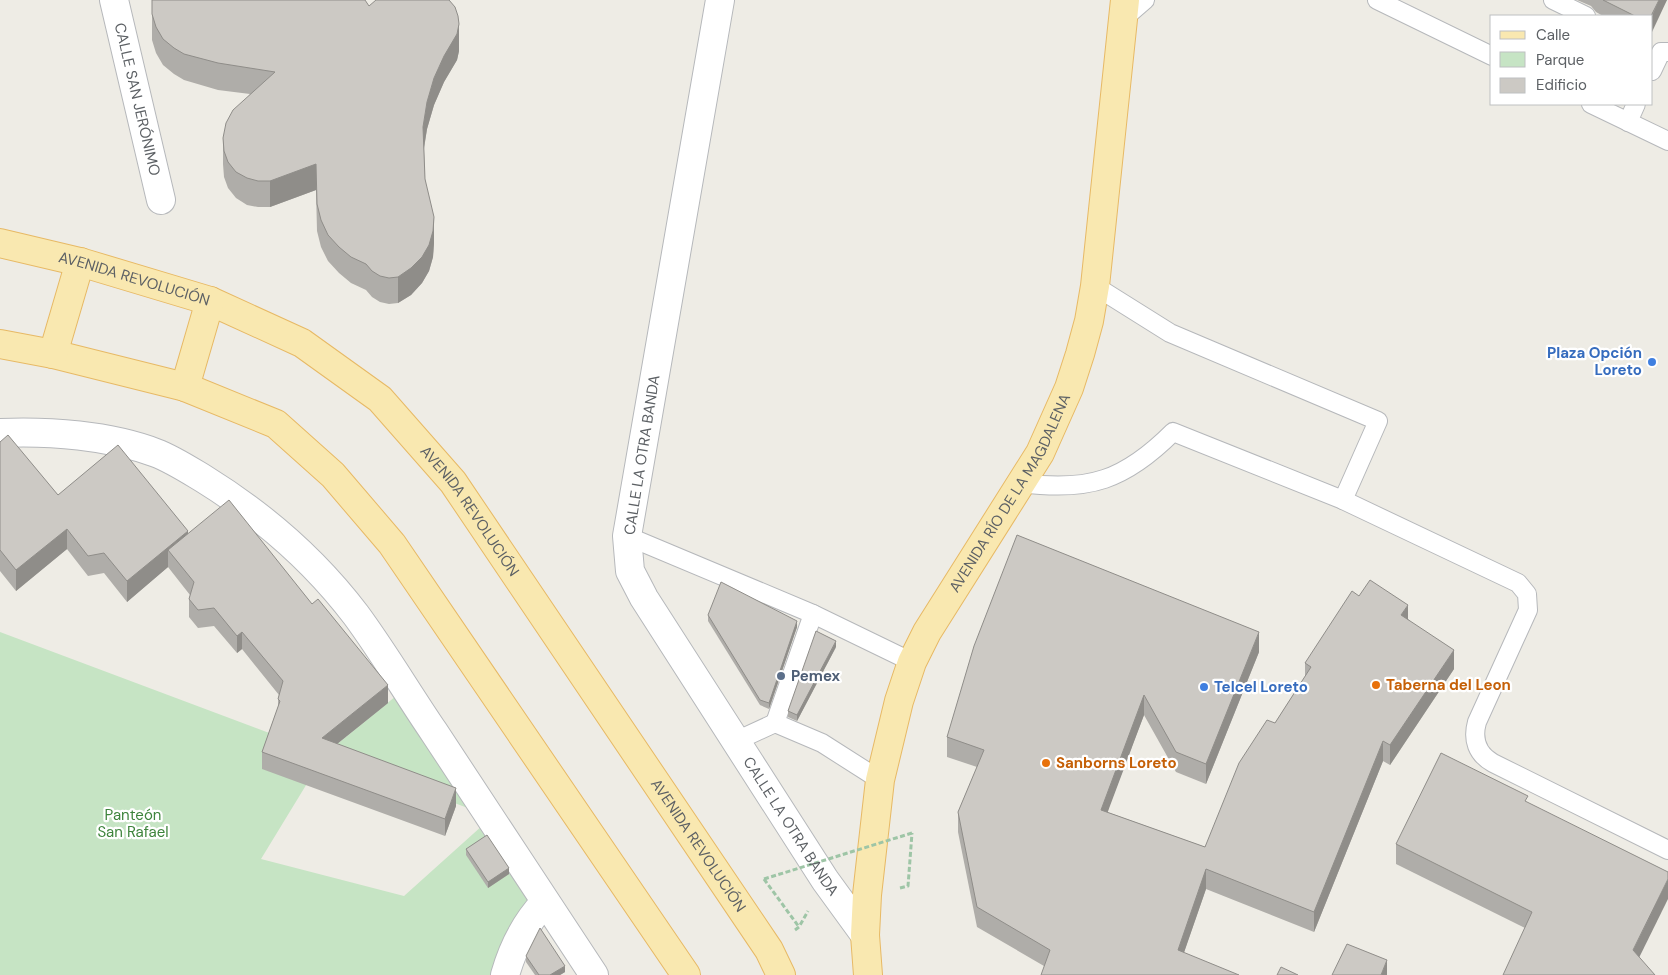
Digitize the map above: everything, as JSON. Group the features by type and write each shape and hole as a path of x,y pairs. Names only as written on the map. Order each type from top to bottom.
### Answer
{"main road":[{"name":"AVENIDA RÍO DE LA MAGDALENA","path":"868,975 867,895 880,780 899,701 912,662 928,632 1040,453 1069,388 1089,321 1124,10"},
{"name":"AVENIDA REVOLUCIÓN","path":"0,244 80,262 210,301 302,343 380,399 453,482 769,950 781,975"},
{"path":"53,354 80,262"},
{"path":"185,386 210,301"},
{"path":"0,344 53,354 185,386 276,424 333,475 398,552 686,975"}],"street":[{"name":"CALLE SAN JERÓNIMO","path":"114,0 161,200"},
{"name":"CALLE LA OTRA BANDA","path":"720,0 627,536 630,571 640,592 825,880 866,935"},
{"path":"0,433 69,434 113,441 156,453 227,493 267,523 294,547 327,580 356,615 594,975"},
{"path":"505,975 520,936 532,915 545,902"}],"lane":[{"path":"1124,10 1145,0"},
{"path":"1378,0 1490,55"},
{"path":"1553,0 1584,15"},
{"path":"1653,68 1660,51"},
{"path":"1593,105 1668,141"},
{"path":"1628,122 1636,105"},
{"path":"1094,286 1170,333 1378,422 1343,500"},
{"path":"1022,483 1050,487 1077,486 1104,480 1130,468 1153,452 1173,432 1343,500 1518,583 1527,594 1528,610 1477,722 1475,732 1478,750 1484,758 1668,850"},
{"path":"627,536 812,614 912,662"},
{"path":"736,742 775,723 812,614"},
{"path":"775,723 822,743 880,780"}],"path":[{"path":"799,927 764,878 912,833 908,886"},
{"path":"769,950 799,927 825,880"}],"green space":[{"name":"Panteón San Rafael","path":"0,632 325,754 261,859 404,896 483,825 492,838 488,887 513,871 532,899 497,975 0,975"},
{"path":"396,696 473,810 325,754"}],"building":[{"path":"152,0 365,0 369,6 376,0 449,0 455,7 458,16 457,34 434,78 427,102 423,127 425,179 434,217 429,245 422,257 398,277 389,278 380,276 366,264 351,257 339,247 328,235 321,220 317,204 316,164 270,181 258,181 236,172 228,162 224,151 223,138 226,123 233,110 275,72 218,63 184,54 163,39 156,27 152,14"},
{"path":"1603,0 1659,0 1652,15 1633,15"},
{"path":"8,435 58,495 118,445 188,531 127,581 104,553 88,556 67,529 16,570 0,550 0,442"},
{"path":"229,500 312,604 318,599 388,685 322,738 456,788 445,819 262,752 280,701 278,699 283,681 242,632 237,636 214,608 198,610 189,599 194,582 168,550"},
{"path":"1017,535 1259,632 1206,764 1176,752 1144,695 1101,810 1205,847 1239,763 1267,720 1275,723 1311,667 1305,663 1352,591 1359,596 1370,580 1408,605 1401,615 1454,650 1390,745 1383,741 1314,912 1206,869 1178,950 1239,975 1041,975 1050,950 977,907 958,812 984,750 947,737 974,646"},
{"path":"721,582 797,621 769,703 760,700 708,615"},
{"path":"816,631 836,641 797,715 788,711"},
{"path":"1441,753 1528,796 1525,801 1668,872 1668,879 1633,950 1655,975 1503,975 1532,912 1396,844"},
{"path":"487,835 509,868 488,882 466,849"},
{"path":"540,928 565,966 550,975 539,975 526,956"},
{"path":"1347,944 1387,960 1381,975 1332,975"},
{"path":"1281,967 1298,975 1277,975"}],"place":[{"name":"Plaza Opción Loreto","path":"1652,362"},
{"name":"Pemex","path":"781,676"},
{"name":"Taberna del Leon","path":"1376,685"},
{"name":"Telcel Loreto","path":"1204,687"},
{"name":"Sanborns Loreto","path":"1046,763"}]}
